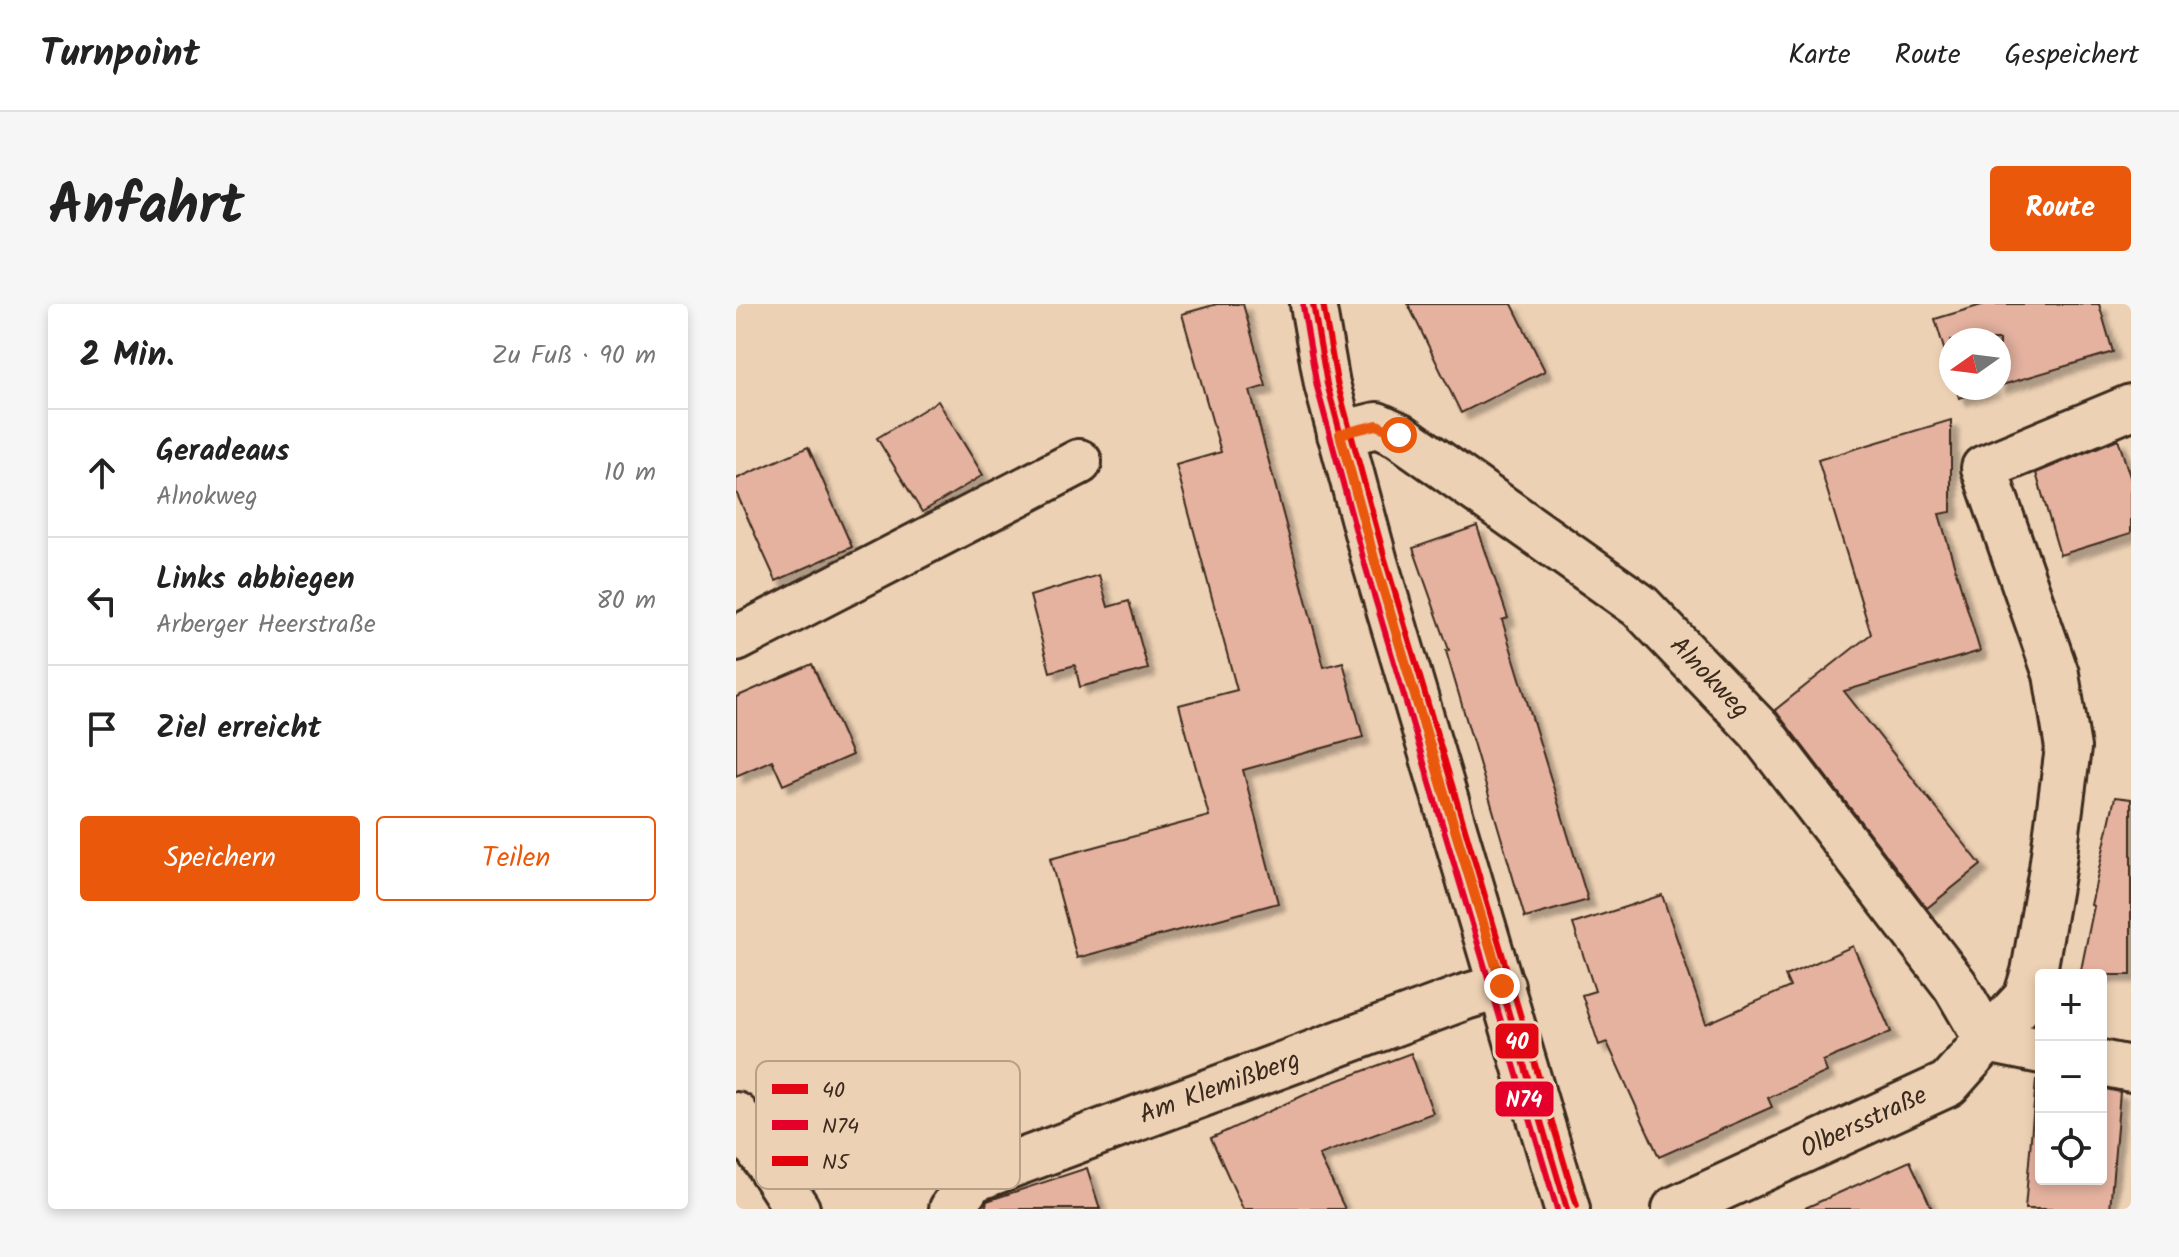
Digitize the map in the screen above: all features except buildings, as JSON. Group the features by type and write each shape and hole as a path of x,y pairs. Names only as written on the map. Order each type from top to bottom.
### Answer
{"street":[{"path":"1313,304 1327,384 1375,562 1567,1209"},
{"name":"Olbersstraße","path":"1675,1209 1948,1084 2026,998 2034,972 2052,869 2068,748 2056,674 1984,468 2131,407"},
{"name":"Alnokweg","path":"1340,434 1377,425 1399,435 1640,606 1760,731 1955,985 1987,1040"},
{"path":"736,639 1079,462"},
{"name":"Am Klemißberg","path":"1020,1162 1502,986"},
{"path":"1987,1040 2035,1050"},
{"path":"2107,1064 2131,1069"},
{"path":"736,1115 756,1146"},
{"path":"784,1189 797,1209"},
{"name":"Am Klemißberg","path":"952,1209 965,1189"}],"transit line":[{"name":"40","path":"1313,304 1327,384 1375,562 1567,1209"},
{"name":"N5","path":"1323,304 1337,382 1385,559 1577,1206"},
{"name":"N74","path":"1303,306 1317,387 1365,565 1557,1209"}],"route":[{"path":"1399,435 1377,425 1340,434 1375,562 1502,986"}]}
